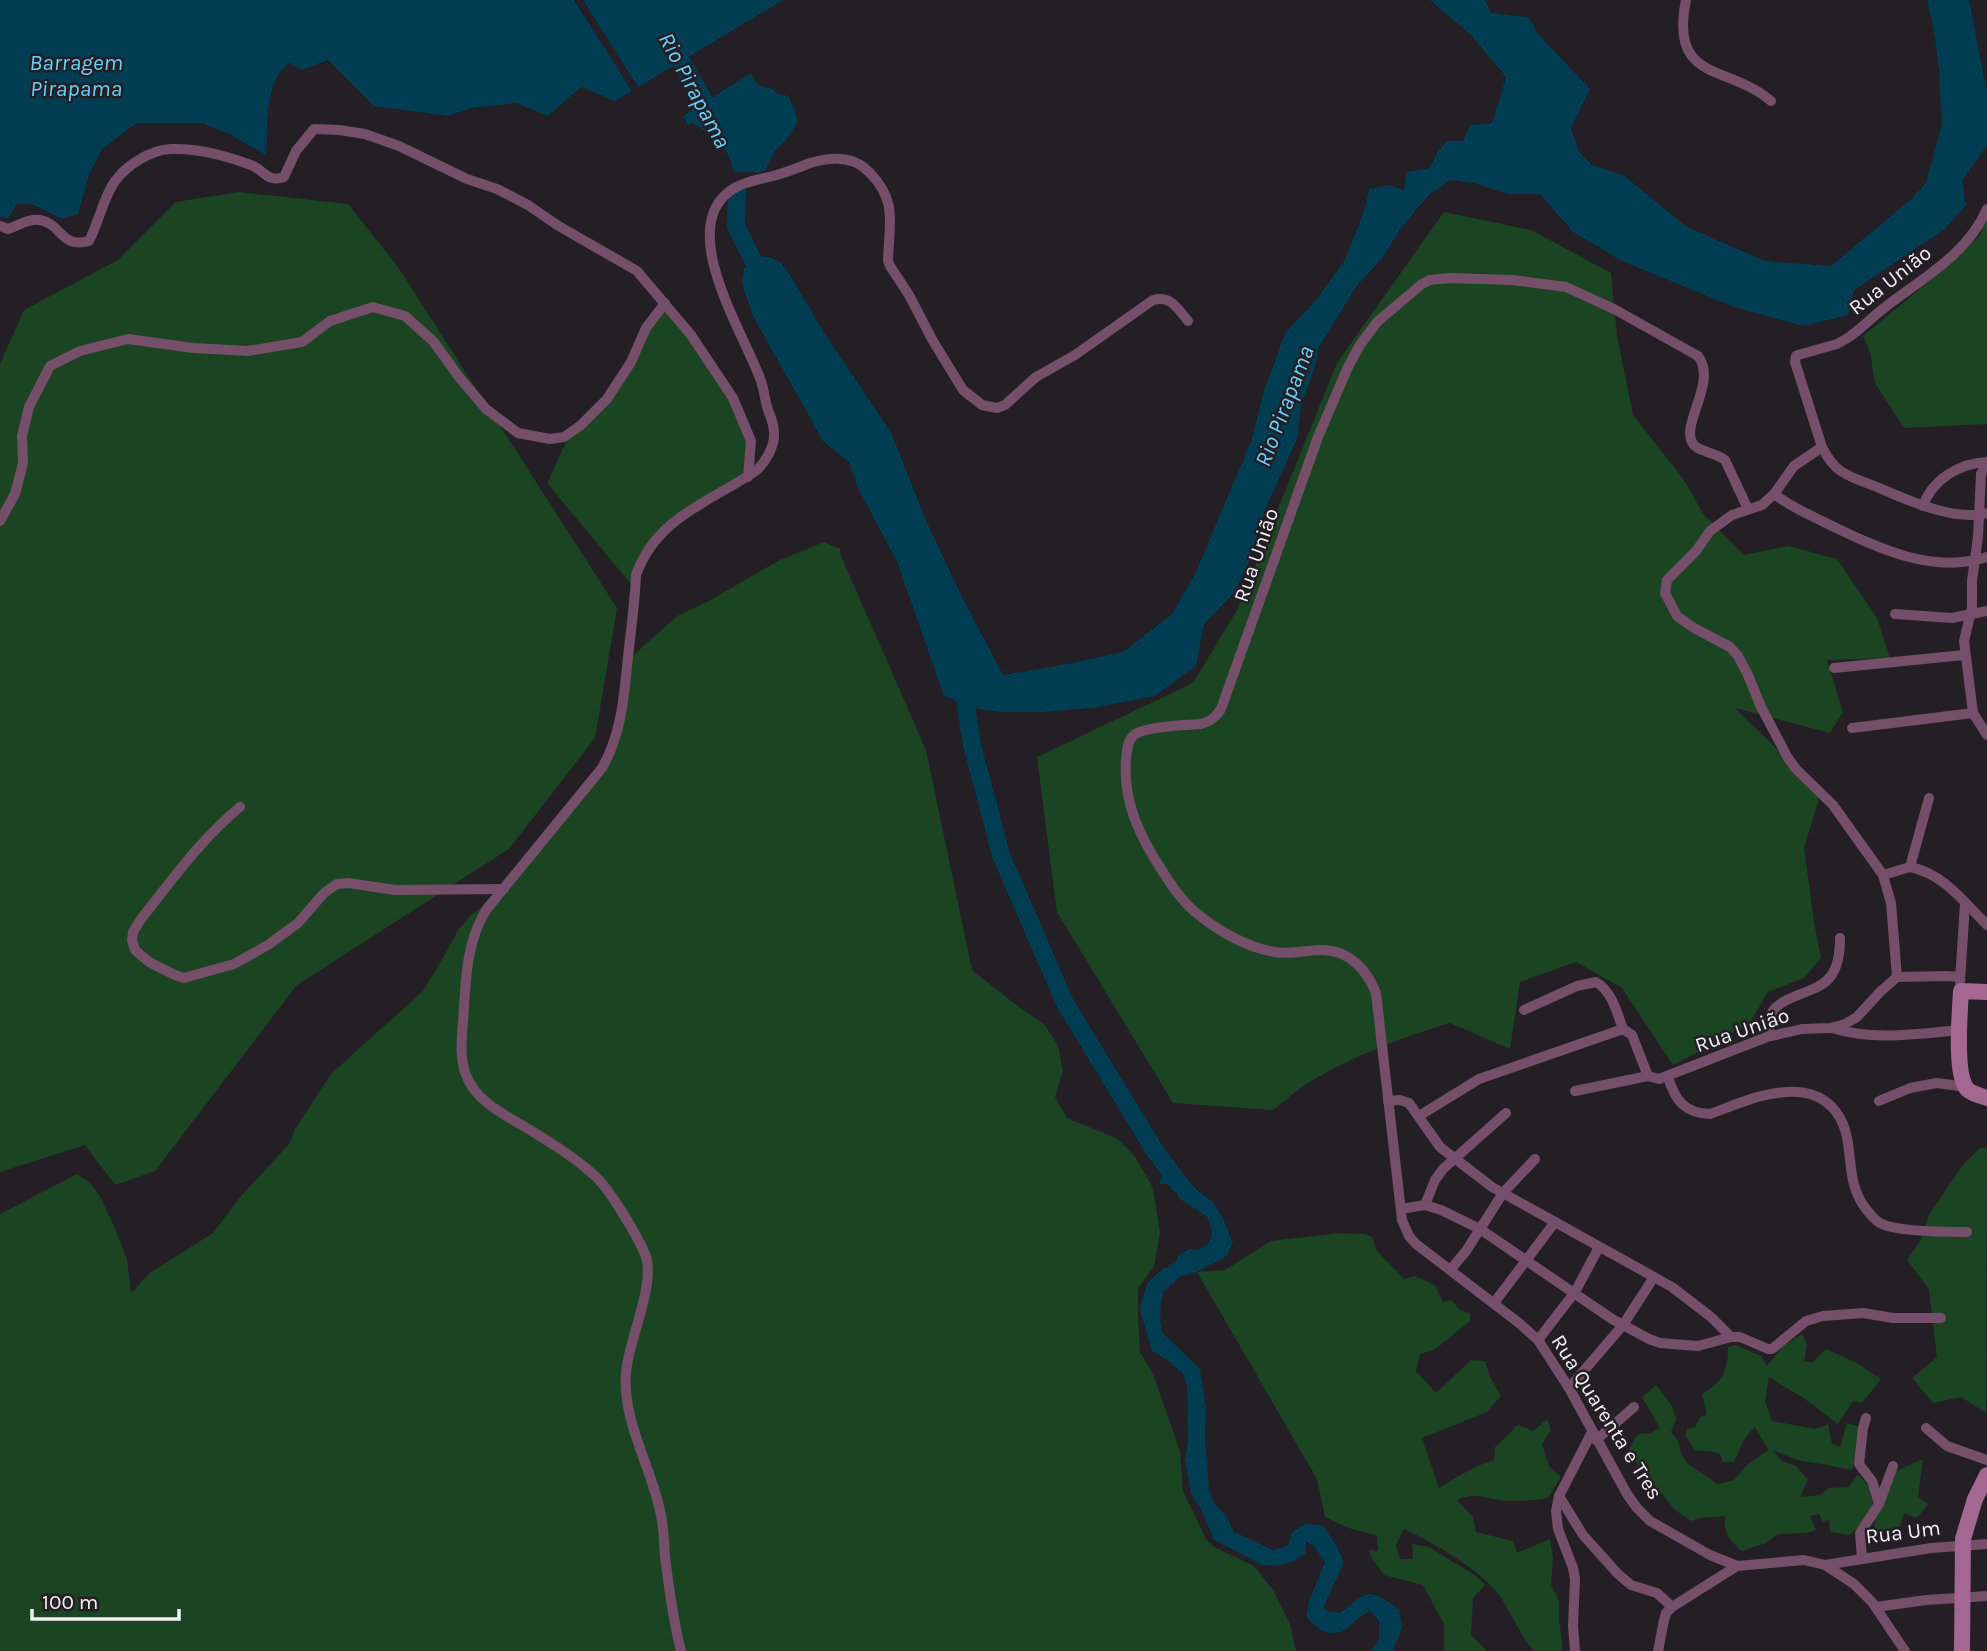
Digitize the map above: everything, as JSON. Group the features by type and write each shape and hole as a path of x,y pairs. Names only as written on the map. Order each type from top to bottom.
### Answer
{"street":[{"path":"1686,0 1684,35 1687,49 1694,60 1717,74 1759,91 1772,101"},
{"path":"0,226 8,229 25,222 41,220 51,225 68,241 89,241 114,183 124,170 158,152 170,149 200,152 249,164 260,169 264,175 276,179 284,177 302,142 314,130 365,134 399,146 528,205 556,225 637,271 703,351 733,398 751,441 748,477"},
{"path":"681,1651 662,1517 653,1480 626,1399 630,1346 647,1287 647,1257 595,1175 489,1105 466,1077 462,1059 465,984 478,924 602,768 618,735 636,575 648,550 657,538 693,507 748,477 762,465 771,448 775,434 773,421 761,382 718,281 710,246 709,220 731,189 742,185 837,158 850,160 866,168 887,196 890,213 890,266 963,390 982,405 997,408 1005,405 1035,377 1075,355 1153,300 1164,298 1170,301 1188,321"},
{"name":"Rua União","path":"1822,447 1796,369 1795,358 1836,344 1853,334 1958,250 1971,237 1987,209"},
{"name":"Rua União","path":"1377,1002 1371,980 1354,961 1343,955 1323,950 1285,954 1264,950 1214,926 1194,911 1177,892 1138,827 1128,802 1126,762 1130,739 1138,732 1201,724 1210,721 1221,709 1324,423 1348,367 1367,335 1385,314 1414,290 1438,278 1544,283 1566,287 1588,296 1689,350 1701,360 1705,372 1692,422 1691,440 1699,448 1726,460 1748,509"},
{"path":"0,521 15,494 23,463 22,436 29,407 50,366 80,351 128,339 193,348 248,351 302,342 330,321 373,307 405,316 433,341 486,409 518,433 550,439 564,437 581,425 607,399 631,362 646,328 665,303"},
{"path":"1983,514 1923,506 1840,471 1822,447 1794,467 1762,505 1724,520 1710,531 1696,551 1667,580 1665,586 1674,612 1684,622 1730,647 1738,656 1788,758 1833,805 1883,875 1891,903 1897,977 1947,976 1960,984 1987,992"},
{"path":"1923,506 1927,495 1944,478 1969,464 1987,462"},
{"path":"1987,462 1981,474 1983,514 1972,580 1971,614 1964,634 1973,713 1987,735"},
{"path":"1774,494 1795,509 1888,552 1939,562 1963,563 1987,557"},
{"path":"1895,614 1952,618 1987,611"},
{"path":"1834,668 1965,655"},
{"path":"1852,728 1973,713"},
{"path":"1910,867 1929,798"},
{"path":"240,807 196,850 133,932 135,950 175,975 184,978 234,964 298,923 324,893 337,884 348,883 395,890 504,889"},
{"path":"1883,875 1910,867 1937,876 1955,890 1987,925"},
{"path":"1965,903 1959,1030 1963,1078 1971,1092 1987,1098"},
{"path":"1771,1036 1769,1021 1773,1010 1832,975 1839,955 1840,938"},
{"name":"Rua União","path":"1575,1091 1648,1076 1659,1080 1771,1036 1845,1024 1857,1017 1897,977"},
{"path":"1524,1010 1577,986 1596,982 1602,985 1614,1003 1623,1029 1632,1035 1648,1076"},
{"name":"Rua Quarenta e Tres","path":"1377,1002 1402,1220 1409,1236 1538,1340 1569,1388 1627,1494 1642,1514 1656,1525 1710,1555 1737,1566"},
{"path":"1830,1027 1849,1034 1872,1037 1959,1030"},
{"path":"1419,1116 1479,1079 1623,1029"},
{"path":"1668,1077 1675,1097 1684,1105 1710,1114 1772,1093 1797,1091 1816,1095 1843,1121 1852,1182 1863,1205 1873,1217 1885,1226 1966,1233"},
{"path":"1879,1101 1910,1088 1937,1083 1966,1087"},
{"path":"1388,1101 1409,1103 1434,1140 1453,1158 1503,1193 1672,1287 1697,1305 1731,1338"},
{"path":"1425,1205 1435,1180 1453,1158 1506,1113"},
{"path":"1451,1269 1503,1193 1535,1159"},
{"path":"1401,1209 1425,1205 1480,1229 1623,1325 1649,1339 1672,1345 1698,1346 1740,1337 1768,1349 1774,1348 1806,1321 1823,1316 1863,1313 1893,1318 1941,1318"},
{"path":"1494,1303 1555,1222"},
{"path":"1538,1340 1575,1292 1599,1247"},
{"path":"1569,1388 1623,1325 1654,1277"},
{"path":"1575,1651 1575,1579 1555,1519 1559,1496 1594,1436 1634,1407"},
{"path":"1866,1418 1859,1464 1872,1481 1879,1504"},
{"path":"1926,1428 1947,1446 1987,1460"},
{"path":"1863,1558 1860,1533 1879,1504 1893,1466"},
{"path":"1962,1651 1962,1546 1966,1523 1987,1475"},
{"path":"1559,1496 1583,1535 1618,1574 1631,1584 1657,1593 1672,1607"},
{"name":"Rua Um","path":"1737,1566 1804,1560 1825,1564 1931,1548 1987,1544"},
{"path":"1825,1564 1854,1584 1876,1607 1905,1651"},
{"path":"1658,1651 1666,1613 1737,1566"},
{"path":"1876,1607 1987,1596"}],"green space":[{"path":"238,192 348,204 398,267 617,608 595,738 509,849 297,985 155,1171 115,1185 85,1145 0,1172 0,364 24,310 118,260 176,202"},
{"path":"1987,210 1987,424 1904,428 1875,383 1870,352 1863,336 1955,260 1981,234"},
{"path":"1444,212 1531,230 1611,273 1617,336 1633,415 1684,480 1703,514 1744,555 1788,546 1837,559 1877,618 1890,658 1827,660 1843,712 1830,733 1735,708 1821,792 1804,848 1821,958 1804,978 1768,992 1751,1021 1673,1065 1622,988 1576,962 1520,982 1510,1049 1450,1023 1397,1041 1346,1063 1308,1083 1273,1110 1173,1103 1057,912 1037,757 1193,683 1237,610 1337,363"},
{"path":"665,305 720,381 749,442 757,470 656,536 635,589 547,483 571,432 608,400"},
{"path":"824,542 840,549 926,750 972,970 1045,1025 1058,1046 1063,1071 1055,1097 1067,1118 1118,1139 1136,1158 1153,1188 1160,1233 1154,1266 1138,1288 1140,1352 1153,1374 1180,1451 1183,1491 1206,1539 1214,1547 1254,1566 1273,1590 1290,1624 1296,1651 0,1651 0,1214 77,1174 91,1184 101,1198 114,1226 127,1259 131,1293 150,1273 213,1233 241,1196 290,1143 295,1129 331,1074 423,991 458,930 473,913 498,897 611,753 628,660 677,616 778,561"},
{"path":"1980,1148 1987,1148 1986,1413 1961,1397 1933,1403 1912,1378 1937,1357 1929,1289 1907,1260 1920,1241 1929,1215 1962,1166"},
{"path":"1339,1233 1365,1234 1372,1237 1377,1251 1404,1279 1415,1276 1435,1285 1443,1302 1451,1300 1461,1311 1470,1313 1470,1321 1434,1350 1420,1354 1416,1371 1436,1393 1471,1360 1485,1361 1490,1377 1501,1396 1487,1412 1422,1438 1439,1488 1494,1460 1495,1447 1518,1425 1533,1431 1547,1419 1551,1430 1542,1444 1549,1466 1561,1477 1548,1498 1508,1501 1470,1496 1457,1500 1473,1517 1476,1532 1513,1541 1517,1553 1550,1539 1553,1558 1551,1585 1559,1601 1563,1650 1534,1651 1491,1586 1455,1558 1404,1529 1396,1545 1400,1559 1413,1559 1412,1544 1429,1547 1476,1576 1485,1585 1473,1598 1471,1635 1487,1651 1444,1651 1444,1624 1423,1585 1384,1575 1369,1550 1378,1551 1377,1536 1346,1527 1325,1517 1317,1479 1197,1272 1225,1270 1271,1241"},
{"path":"1802,1334 1807,1345 1804,1362 1813,1362 1826,1349 1857,1363 1881,1379 1862,1403 1853,1401 1838,1424 1769,1377 1765,1401 1772,1421 1816,1429 1828,1424 1832,1444 1840,1447 1847,1423 1863,1428 1852,1470 1800,1461 1772,1450 1782,1461 1796,1466 1808,1480 1800,1497 1820,1495 1829,1488 1849,1487 1858,1474 1868,1486 1873,1504 1861,1525 1850,1535 1830,1532 1829,1519 1823,1522 1819,1514 1810,1516 1816,1530 1778,1534 1766,1543 1742,1551 1728,1536 1725,1516 1691,1521 1674,1509 1649,1483 1629,1450 1641,1433 1649,1434 1660,1428 1642,1397 1656,1385 1672,1406 1676,1419 1671,1432 1688,1464 1718,1484 1734,1480 1746,1466 1769,1449 1755,1427 1745,1439 1734,1462 1723,1462 1720,1454 1715,1452 1695,1450 1685,1435 1687,1429 1695,1427 1700,1417 1707,1415 1702,1394 1723,1375 1728,1347 1736,1345 1761,1356 1767,1366 1783,1346"},
{"path":"1923,1459 1918,1497 1928,1504 1917,1518 1904,1513 1900,1527 1887,1531 1874,1530 1875,1519 1896,1471"}],"water":[{"name":"Barragem Pirapama","path":"0,0 783,0 615,101 581,87 548,116 516,103 472,108 448,116 374,106 328,60 302,70 289,63 275,81 271,93 266,155 227,133 202,123 137,123 102,149 89,175 78,214 62,219 32,204 17,204 8,219 0,216"},
{"path":"1430,0 1485,0 1491,13 1529,17 1539,35 1590,89 1571,128 1579,152 1592,165 1623,175 1687,227 1765,261 1831,266 1910,200 1926,183 1942,124 1939,70 1927,0 1969,0 1987,92 1987,146 1962,180 1966,205 1945,229 1854,290 1848,315 1804,326 1734,307 1622,261 1573,232 1540,194 1508,194 1474,183 1450,180 1429,195 1401,228 1383,257 1356,287 1319,347 1301,406 1297,439 1266,508 1247,567 1234,593 1204,624 1196,666 1155,696 1093,708 999,712 979,709 944,696 897,562 858,488 849,462 823,441 754,318 742,282 748,263 759,256 768,257 779,261 787,270 825,334 892,434 924,516 1003,675 1123,652 1172,614 1195,574 1252,439 1263,394 1285,333 1316,300 1345,260 1364,211 1369,189 1390,185 1404,190 1407,172 1430,168 1438,151 1447,141 1463,141 1470,125 1492,123 1506,77 1471,35"},
{"path":"751,73 759,85 788,96 798,122 787,139 773,153 766,170 758,173 733,171 722,143 713,133 693,123 688,125 683,116"},
{"path":"1174,1163 1197,1190 1213,1202 1233,1243 1227,1256 1197,1272 1181,1276 1163,1292 1160,1312 1162,1332 1200,1369 1206,1407 1205,1439 1209,1489 1214,1503 1226,1516 1234,1532 1273,1550 1288,1546 1292,1532 1305,1524 1323,1525 1344,1562 1324,1608 1329,1612 1340,1613 1368,1594 1380,1597 1399,1610 1402,1628 1393,1651 1372,1651 1379,1640 1379,1621 1370,1611 1346,1629 1335,1633 1324,1631 1306,1616 1309,1601 1325,1562 1313,1545 1306,1542 1306,1553 1294,1561 1278,1566 1262,1565 1214,1540 1201,1509 1191,1494 1185,1461 1188,1440 1187,1385 1183,1374 1152,1351 1140,1306 1148,1282 1176,1262 1178,1256 1189,1249 1197,1250 1207,1245 1212,1237 1207,1217 1179,1198 1175,1190 1167,1184 1159,1184 1164,1171"}],"pier":[{"path":"574,0 583,0 638,87 632,91"}],"waterway":[{"name":"Rio Pirapama","path":"646,0 714,122"},
{"name":"Rio Pirapama","path":"737,191 736,226 763,281"},
{"path":"962,680 972,745 1001,855 1065,1003 1155,1151 1180,1185"}]}
